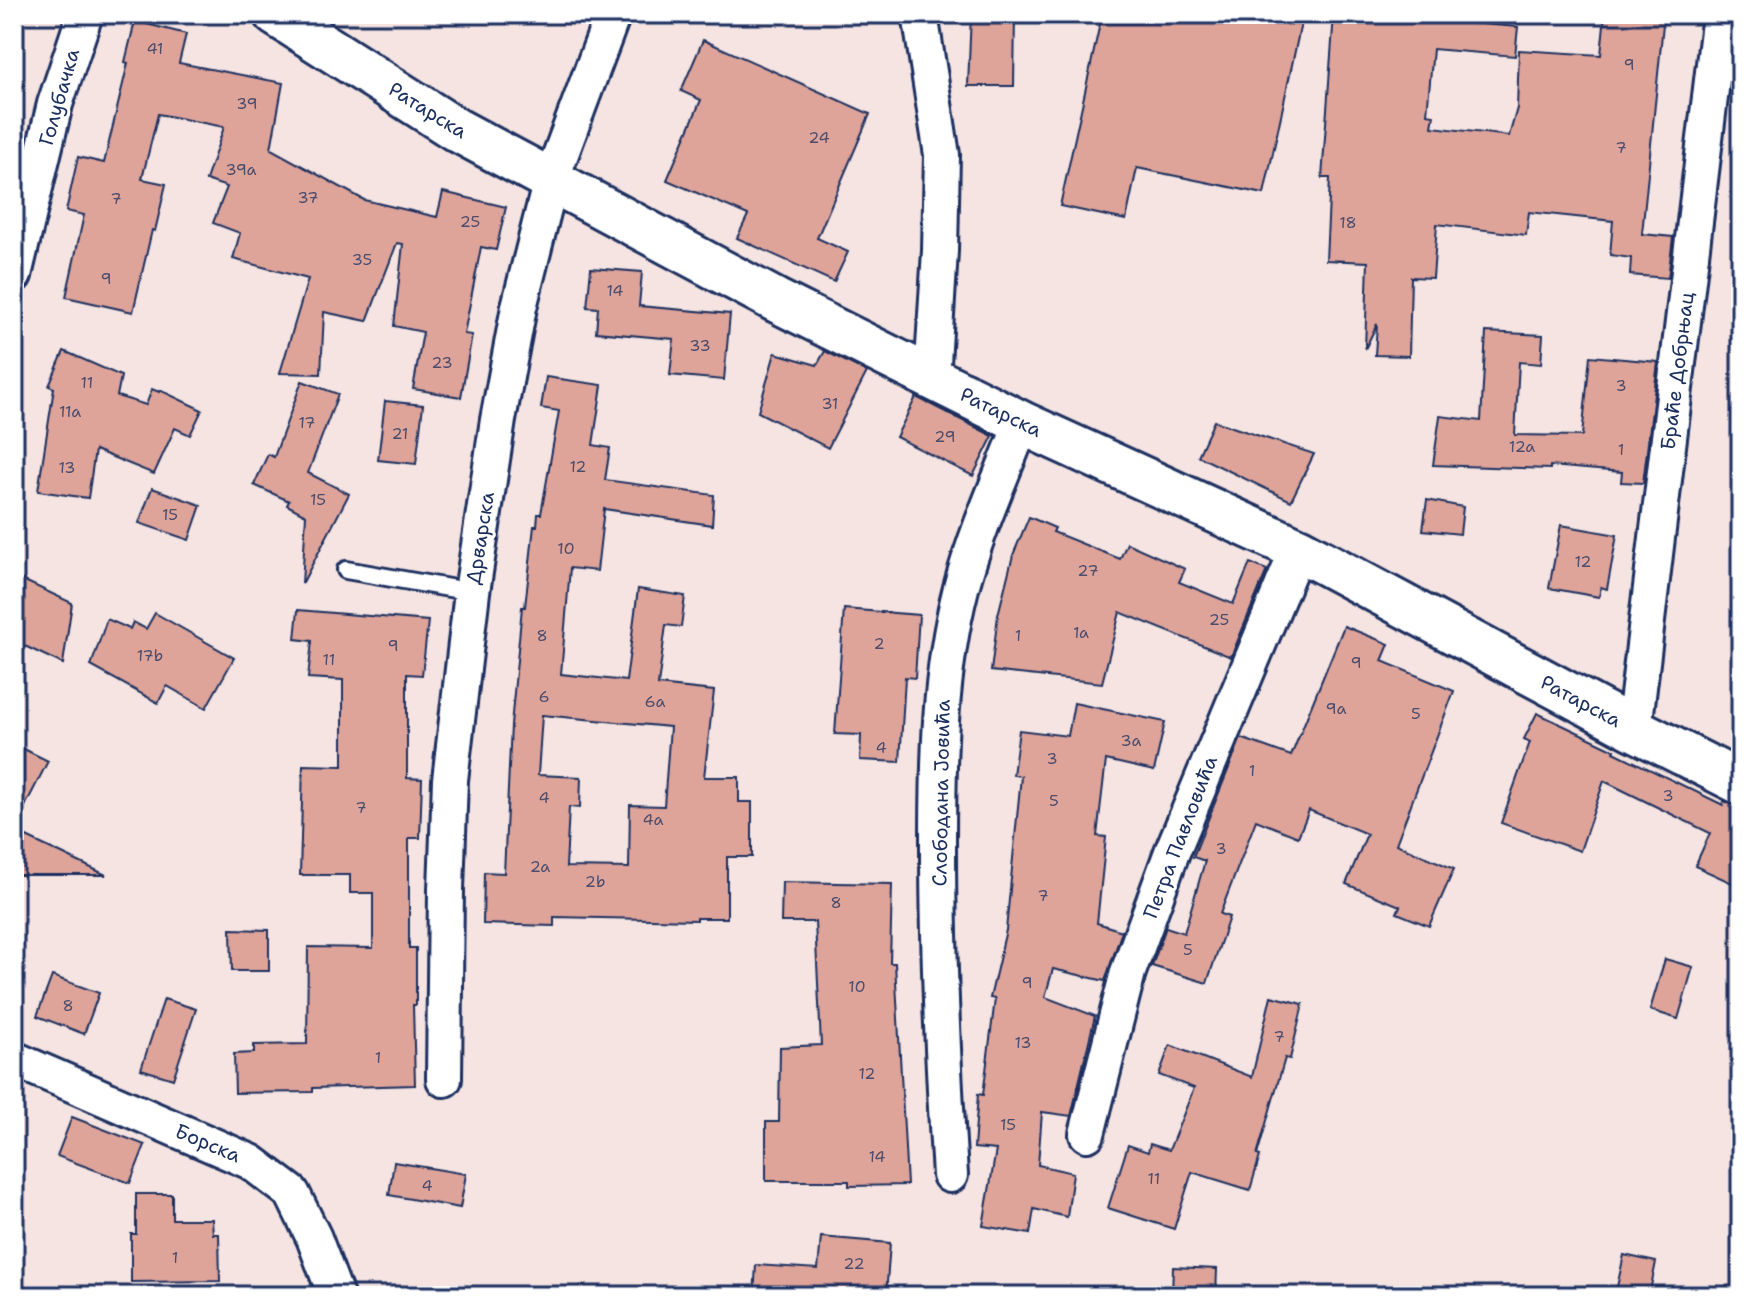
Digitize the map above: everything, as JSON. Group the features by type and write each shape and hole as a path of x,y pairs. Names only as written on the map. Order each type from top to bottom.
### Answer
{"street":[{"name":"Голубачка","path":"14,275 55,104 85,14"},
{"name":"Ратарска","path":"275,14 455,129 777,301 1022,423 1298,549 1741,783"},
{"name":"Дрварска","path":"444,1079 450,780 472,592 498,420 519,307 551,180 613,14"},
{"path":"920,14 942,155 932,379"},
{"name":"Браће Добрњац","path":"1634,729 1720,14"},
{"name":"Слободана Јовића","path":"950,1175 941,1024 938,744 941,707 961,587 1022,423"},
{"name":"Петра Павловића","path":"1087,1134 1134,957 1172,852 1298,549"},
{"name":"Борска","path":"14,1059 251,1162 292,1193 314,1238 336,1296"}],"lane":[{"path":"346,570 472,592"}],"building":[{"path":"971,14 1015,14 1014,86 968,86"},
{"path":"1102,14 1303,14 1264,194 1137,168 1126,220 1060,206"},
{"path":"1334,14 1460,14 1459,22 1518,27 1515,56 1433,49 1427,114 1434,115 1432,127 1509,136 1517,108 1519,50 1601,55 1605,14 1664,14 1642,234 1673,237 1668,278 1630,275 1631,258 1610,255 1613,221 1529,212 1526,235 1437,224 1433,278 1411,277 1409,356 1375,355 1377,324 1365,349 1368,262 1326,260 1330,178 1322,178"},
{"path":"135,21 186,34 179,63 283,83 271,149 364,200 437,217 443,192 506,207 496,250 481,247 464,334 472,335 461,397 413,389 423,332 394,326 403,244 397,243 367,321 324,312 321,374 280,373 308,279 233,259 240,233 213,223 227,187 206,180 224,127 158,114 142,179 166,184 133,312 66,297 84,215 66,211 78,157 104,163"},
{"path":"703,40 870,114 817,238 848,252 834,282 737,238 748,215 667,180 701,100 681,91"},
{"path":"591,268 642,272 639,306 730,314 724,380 670,375 674,339 596,332 598,308 587,307"},
{"path":"1486,332 1543,335 1541,364 1519,362 1515,435 1582,436 1590,356 1658,362 1643,483 1621,482 1622,472 1550,466 1550,469 1433,465 1440,416 1481,421"},
{"path":"64,351 121,376 117,396 146,405 152,389 160,390 202,410 190,435 175,428 154,474 95,450 88,498 38,491 54,388 49,386"},
{"path":"825,351 867,372 828,448 758,412 775,353 817,365"},
{"path":"546,377 602,385 593,445 610,448 605,480 714,495 712,525 604,509 597,571 570,568 561,674 626,681 638,589 685,596 681,627 666,625 658,685 714,691 704,777 739,777 739,802 752,802 752,857 727,857 727,918 554,917 554,926 483,924 484,872 504,873 511,725 522,607 525,607 534,526 537,526 538,514 541,514 559,411 541,408","holes":["542,715 670,727 664,806 630,805 629,868 566,867 569,807 580,808 581,777 538,775"]},
{"path":"302,381 338,394 308,473 349,494 302,584 306,515 287,505 289,501 254,485 268,454 274,457"},
{"path":"916,397 993,436 973,476 896,437"},
{"path":"385,401 423,405 416,464 378,460"},
{"path":"1214,421 1314,454 1291,501 1198,456"},
{"path":"152,488 201,505 189,540 139,523"},
{"path":"1427,500 1463,507 1460,534 1423,530"},
{"path":"1029,517 1055,528 1053,532 1120,559 1127,543 1185,569 1179,582 1233,604 1250,563 1267,570 1231,657 1120,612 1102,683 991,671 998,615 1013,555"},
{"path":"1561,525 1617,535 1607,589 1601,587 1599,597 1549,588"},
{"path":"14,576 72,603 63,664 14,641"},
{"path":"844,609 919,615 915,678 905,677 900,762 860,760 861,735 835,734"},
{"path":"298,610 428,621 422,675 407,674 407,778 422,779 420,838 409,838 409,948 416,948 416,1005 413,1005 415,1085 313,1088 313,1092 235,1093 234,1054 254,1053 254,1045 307,1044 308,947 373,948 373,893 350,893 350,875 300,875 303,765 343,766 343,680 308,678 312,641 295,639"},
{"path":"155,613 234,658 206,708 167,686 158,703 91,666 107,619 130,629 133,622 146,629"},
{"path":"1344,626 1389,644 1382,661 1454,691 1396,844 1454,869 1429,926 1397,913 1400,906 1346,884 1367,834 1309,810 1298,837 1256,820 1220,914 1229,917 1207,983 1152,966 1166,927 1184,933 1205,861 1193,857 1241,738 1291,756"},
{"path":"1074,703 1165,722 1154,771 1106,760 1097,836 1106,837 1097,923 1122,931 1105,981 1053,969 1045,997 1095,1016 1071,1116 1042,1112 1038,1165 1073,1173 1067,1217 1034,1209 1030,1234 983,1226 996,1150 974,1148 978,1094 983,1095 995,999 990,998 1006,930 1021,776 1013,775 1019,730 1068,736"},
{"path":"1537,713 1723,805 1724,801 1741,807 1741,863 1732,883 1695,866 1710,833 1604,781 1580,851 1501,823 1530,742 1524,739"},
{"path":"14,744 48,761 14,828"},
{"path":"14,831 106,875 14,875"},
{"path":"782,882 892,884 890,963 895,963 907,1185 849,1186 849,1181 766,1181 766,1122 779,1122 780,1047 821,1045 815,922 781,922"},
{"path":"231,929 269,930 269,971 232,971"},
{"path":"1665,959 1693,967 1678,1019 1650,1010"},
{"path":"52,976 99,993 84,1034 37,1016"},
{"path":"1271,996 1303,1004 1290,1059 1285,1058 1257,1155 1260,1156 1250,1190 1192,1172 1174,1229 1108,1208 1128,1145 1148,1152 1150,1144 1169,1150 1194,1088 1159,1075 1170,1045 1252,1077"},
{"path":"164,999 196,1009 173,1079 141,1069"},
{"path":"72,1117 145,1145 130,1183 57,1156"},
{"path":"394,1162 466,1174 460,1208 389,1195"},
{"path":"136,1194 172,1194 172,1219 212,1219 213,1234 219,1234 220,1281 131,1282 131,1234 136,1234"},
{"path":"821,1237 890,1243 886,1296 754,1296 756,1265 818,1269"},
{"path":"1624,1255 1656,1262 1649,1296 1615,1296"},
{"path":"1173,1267 1217,1269 1216,1296 1172,1296"}]}
